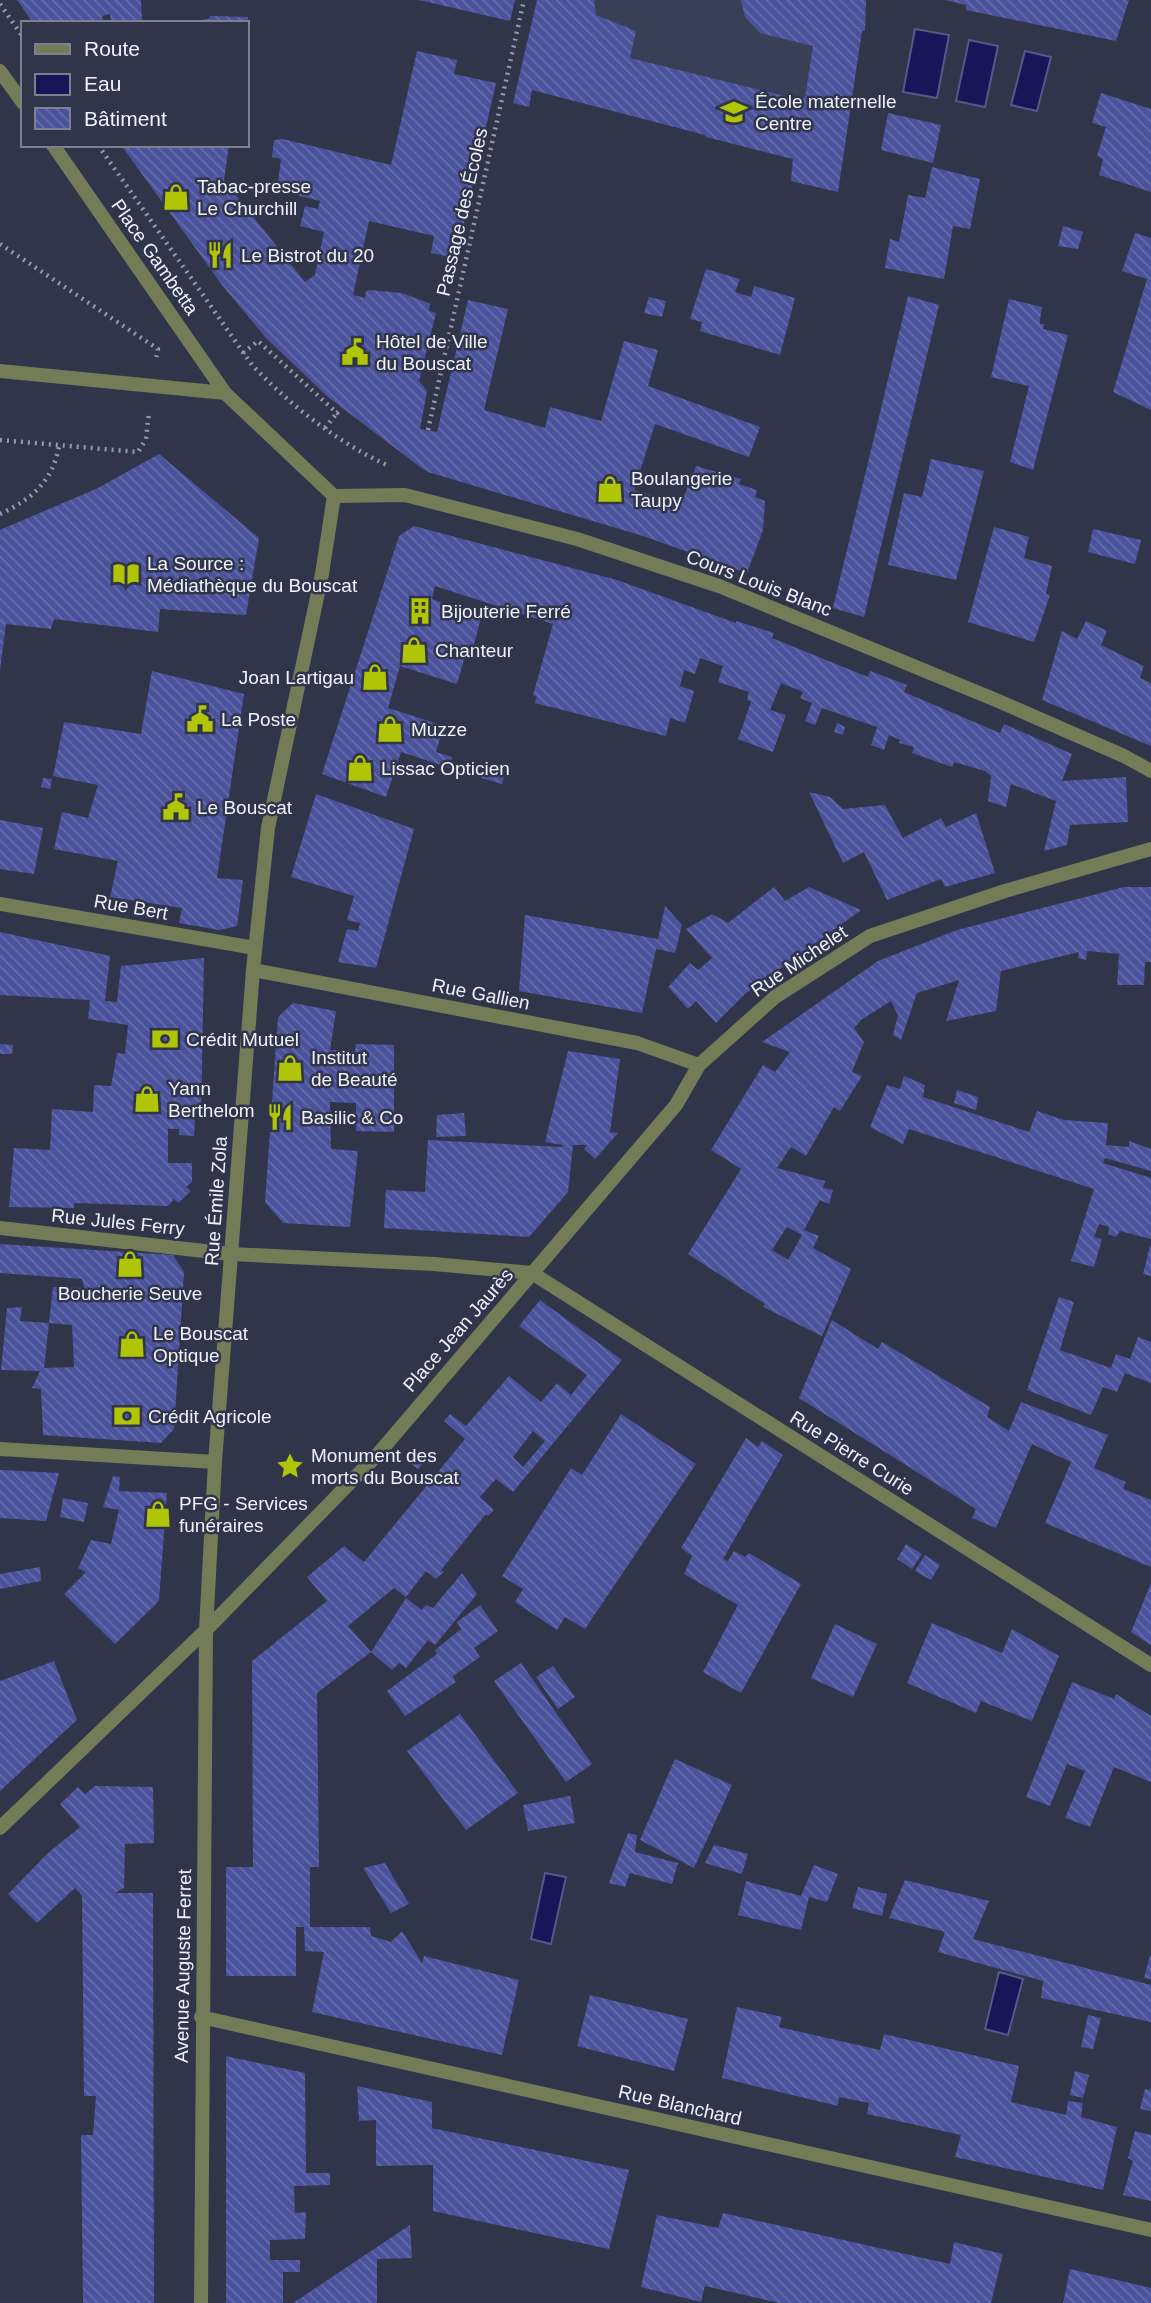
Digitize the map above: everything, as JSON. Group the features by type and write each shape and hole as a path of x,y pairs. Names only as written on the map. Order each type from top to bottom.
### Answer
{"street":[{"path":"0,71 21,100"},
{"name":"Place Gambetta","path":"54,147 225,393 334,496"},
{"path":"0,371 225,393"},
{"name":"Cours Louis Blanc","path":"334,496 405,495 577,539 719,586 996,700 1124,756 1151,771"},
{"name":"Rue Émile Zola","path":"206,1630 215,1462 231,1254 253,970 268,828 322,574 334,496"},
{"name":"Rue Michelet","path":"532,1273 676,1105 699,1065 775,997 870,936 1005,891 1151,849"},
{"name":"Rue Bert","path":"0,904 255,948"},
{"name":"Rue Gallien","path":"253,970 637,1043 699,1065"},
{"name":"Rue Jules Ferry","path":"0,1228 231,1254"},
{"name":"Place Jean Jaurès","path":"231,1254 434,1264 532,1273"},
{"name":"Place Jean Jaurès","path":"206,1630 377,1454 532,1273"},
{"name":"Rue Pierre Curie","path":"532,1273 1151,1665"},
{"path":"0,1449 215,1462"},
{"path":"0,1828 206,1630"},
{"name":"Avenue Auguste Ferret","path":"201,2303 201,2017 206,1630"},
{"name":"Rue Blanchard","path":"201,2017 1151,2230"}],"path":[{"name":"Passage des Écoles","path":"428,430 524,0"},
{"path":"0,4 21,34"},
{"path":"99,147 243,353 275,389 352,449 396,470"},
{"path":"0,244 158,349 146,439 138,452 0,440"},
{"path":"243,353 258,341 337,414"},
{"path":"325,428 342,408"},
{"path":"0,514 39,490 53,470 59,446"}],"shaded area":[{"name":"École maternelle Centre","path":"537,0 800,0 862,31 838,192 791,181 792,159 706,137"}],"water":[{"path":"915,29 949,35 937,98 903,92"},
{"path":"969,40 998,46 985,107 956,101"},
{"path":"1025,51 1051,57 1037,111 1011,105"},
{"path":"545,1873 566,1877 551,1944 531,1939"},
{"path":"999,1972 1023,1979 1008,2035 985,2029"}],"building":[{"path":"17,0 141,0 142,21 111,21 110,14 102,16 103,21 32,21"},
{"path":"419,0 515,0 510,21"},
{"name":"École maternelle Centre","path":"537,0 594,0 596,15 636,31 630,58 801,100 805,97 813,46 760,33 745,17 741,0 866,0 865,31 862,31 838,192 791,181 793,159 532,90 529,107 513,103"},
{"path":"945,0 1129,0 1116,41 966,10 966,5"},
{"path":"210,16 248,17 247,21 200,20 209,19"},
{"path":"417,51 457,60 454,74 496,83 456,258 431,253 434,236 369,221 353,295 365,298 366,291 370,290 402,293 430,304 429,311 436,313 419,381 427,391 420,429 437,432 468,300 508,309 484,410 545,428 550,407 601,421 624,341 658,350 648,386 760,427 749,457 655,424 634,490 681,504 696,466 741,479 739,484 757,490 755,497 765,501 763,530 747,573 643,536 428,472 420,467 328,397 266,338 222,285 122,147 229,147 224,180 305,282 315,275 324,232 300,226 305,206 318,209 320,201 277,190 281,159 272,157 274,140 283,139 391,165"},
{"path":"1101,93 1151,109 1151,192 1099,175 1103,159 1097,156 1106,127 1092,123"},
{"path":"888,113 941,125 933,163 881,150"},
{"path":"932,167 980,179 970,229 953,226 944,279 885,268 890,239 899,242 908,195 925,198"},
{"path":"1063,226 1083,232 1078,249 1058,246"},
{"path":"1135,233 1151,238 1151,410 1113,392 1147,279 1122,271"},
{"path":"706,269 740,279 735,292 751,297 754,286 795,298 780,355 700,331 702,322 690,319"},
{"path":"908,296 939,305 864,617 833,608"},
{"path":"649,297 666,301 662,317 644,313"},
{"path":"1009,299 1042,307 1040,324 1044,324 1043,329 1068,335 1033,470 1010,462 1029,386 991,377"},
{"name":"La Source : Médiathèque du Bouscat","path":"159,454 259,538 246,615 160,609 158,632 54,619 51,629 6,624 0,670 0,530 98,488"},
{"path":"931,459 984,471 956,580 888,565 904,493 922,497"},
{"path":"414,526 617,580 736,623 774,633 772,638 868,677 870,671 907,685 904,692 1000,733 1004,724 1072,754 1062,781 1126,777 1128,822 1070,825 1067,845 1044,851 1056,801 1011,784 1006,807 988,801 991,776 985,771 954,762 952,767 912,753 914,747 899,743 900,740 889,735 884,750 871,745 877,727 822,708 815,725 805,721 812,703 800,698 803,692 781,683 770,710 786,715 773,752 738,739 751,702 755,703 747,700 749,692 718,682 723,666 700,658 695,674 684,670 680,686 694,691 685,723 670,718 666,736 535,703 537,697 533,695 553,624 435,586 432,599 481,618 473,648 468,646 457,684 400,666 388,708 444,726 436,752 452,757 450,768 401,752 386,797 322,774 399,536"},
{"path":"994,527 1029,537 1024,558 1052,566 1046,594 1050,595 1034,642 968,622"},
{"path":"1093,529 1141,540 1135,564 1088,552"},
{"path":"1086,621 1107,631 1101,645 1144,666 1140,678 1151,683 1151,746 1042,700 1062,631 1077,639"},
{"name":"Le Bouscat","path":"152,671 244,694 217,878 243,880 237,926 219,930 179,923 182,908 110,897 118,861 54,849 62,812 88,818 98,785 53,776 64,722 141,734"},
{"path":"837,723 845,727 843,735 834,732"},
{"path":"490,765 506,769 502,784 479,777 482,769 489,772"},
{"path":"43,778 52,779 50,789 41,787"},
{"path":"809,792 830,797 843,809 885,805 903,838 941,818 946,827 976,813 995,873 945,887 941,879 887,900 864,852 843,863"},
{"path":"316,794 414,829 376,968 338,962 347,929 358,931 360,923 347,920 354,896 291,877"},
{"path":"0,820 43,828 34,874 0,869"},
{"path":"774,887 785,901 809,887 861,910 745,994 716,1023 696,1001 688,1009 668,987 690,963 698,970 712,958 686,929 712,914 728,923"},
{"path":"1124,887 1151,887 1151,962 1145,962 1144,985 1117,985 1119,954 1087,951 1086,960 1078,958 1079,952 1001,971 996,1011 946,1021 959,980 917,993 901,1040 893,1035 898,1015 891,1001 861,1020 854,1028 864,1042 852,1072 862,1076 840,1111 834,1107 806,1156 791,1147 777,1168 825,1181 823,1188 833,1190 829,1204 820,1200 804,1230 819,1236 813,1248 851,1269 822,1336 763,1307 765,1304 688,1254 741,1169 711,1150 763,1065 775,1072 790,1052 762,1042 878,961 957,930","holes":["787,1227 802,1235 788,1260 772,1250"]},
{"path":"665,906 682,925 675,953 656,949 642,1013 519,991 525,915 658,939"},
{"path":"0,932 110,956 105,1001 117,1002 121,966 204,958 201,1118 195,1117 194,1136 179,1135 179,1129 168,1129 168,1163 192,1163 192,1182 186,1187 191,1191 178,1203 174,1199 168,1206 74,1203 74,1208 9,1207 14,1148 50,1150 52,1109 93,1112 94,1085 111,1086 117,1053 125,1054 128,1025 88,1019 90,1000 0,995"},
{"path":"293,1003 336,1011 330,1050 355,1051 356,1044 394,1045 394,1132 356,1131 356,1103 330,1102 331,1149 358,1151 350,1227 283,1223 265,1202 278,1017"},
{"path":"0,1044 13,1045 12,1054 0,1054"},
{"path":"568,1051 620,1059 610,1132 618,1133 595,1159 584,1149 587,1145 573,1145 568,1192 529,1237 384,1228 386,1190 425,1192 428,1140 562,1147 563,1145 545,1142"},
{"path":"904,1076 925,1085 923,1097 1029,1132 1037,1111 1064,1120 1108,1123 1106,1145 1129,1147 1129,1141 1151,1149 1151,1171 1105,1158 1103,1163 1151,1178 1151,1239 1120,1231 1116,1237 1108,1234 1109,1227 1099,1224 1094,1237 1102,1239 1094,1267 1071,1261 1094,1189 909,1129 903,1144 870,1127 887,1085 900,1089"},
{"path":"957,1090 978,1097 976,1110 954,1103"},
{"path":"464,1113 466,1136 436,1137 437,1115"},
{"path":"0,1244 173,1255 184,1272 181,1321 174,1429 161,1443 43,1435 41,1389 32,1388 40,1371 1,1370 7,1308 22,1307 20,1321 49,1323 53,1287 84,1288 82,1279 0,1273","holes":["49,1323 72,1325 74,1367 44,1368"]},
{"path":"1151,1246 1151,1276 1143,1274"},
{"path":"1059,1297 1074,1302 1060,1350 1111,1368 1116,1354 1130,1359 1138,1337 1151,1342 1151,1383 1125,1373 1117,1392 1103,1387 1091,1415 1027,1390"},
{"path":"540,1300 622,1360 513,1492 496,1479 480,1497 494,1510 488,1516 486,1514 441,1570 444,1572 436,1579 426,1571 406,1597 394,1588 348,1626 371,1652 317,1693 319,1867 310,1867 310,1927 370,1927 371,1936 391,1942 402,1931 422,1963 424,1956 519,1980 502,2055 312,2012 324,1952 305,1951 304,1927 296,1927 296,1976 226,1976 226,1867 253,1867 252,1661 327,1601 307,1577 344,1546 364,1562 465,1439 444,1421 450,1414 466,1426 509,1376 541,1402 557,1383 571,1395 587,1375 519,1326","holes":["533,1431 545,1441 523,1467 513,1457"]},
{"path":"832,1320 878,1349 882,1342 990,1407 987,1417 1009,1431 1021,1402 1108,1435 1094,1468 1126,1482 1123,1489 1151,1500 1151,1567 1045,1523 1071,1462 1032,1444 996,1528 972,1518 976,1509 799,1398"},
{"path":"621,1414 696,1464 585,1629 565,1617 557,1630 515,1602 523,1589 502,1576 571,1468 582,1475"},
{"path":"746,1438 758,1447 762,1441 783,1455 723,1559 728,1561 734,1551 745,1557 749,1553 801,1584 741,1693 703,1672 738,1605 684,1574 692,1556 681,1548"},
{"path":"416,1456 424,1463 418,1469 410,1463"},
{"path":"0,1470 59,1473 46,1521 0,1518"},
{"path":"113,1476 120,1477 119,1491 167,1493 159,1601 115,1644 64,1594 86,1572 78,1568 91,1540 111,1544 119,1510 103,1507"},
{"path":"63,1498 88,1503 84,1522 60,1517"},
{"path":"906,1544 922,1554 912,1569 897,1559"},
{"path":"925,1555 940,1565 931,1580 915,1571"},
{"path":"40,1567 41,1581 0,1589 0,1574"},
{"path":"462,1573 477,1594 435,1645 428,1640 406,1668 399,1663 392,1670 371,1652 406,1598 422,1610 426,1605 433,1608"},
{"path":"1151,1583 1151,1645 1131,1632"},
{"path":"480,1605 498,1631 474,1648 480,1657 453,1676 456,1682 405,1716 387,1691 437,1654 435,1650 461,1629 457,1622"},
{"path":"932,1623 1002,1653 1012,1629 1059,1656 1032,1721 981,1701 976,1713 907,1683"},
{"path":"835,1624 877,1644 853,1697 811,1678"},
{"path":"54,1661 77,1720 0,1791 0,1681"},
{"path":"521,1663 592,1764 566,1782 494,1681"},
{"path":"553,1666 575,1697 558,1709 536,1677"},
{"path":"1072,1682 1114,1699 1116,1694 1151,1716 1151,1782 1114,1767 1090,1827 1065,1818 1085,1771 1067,1764 1050,1806 1026,1797"},
{"path":"460,1714 518,1793 466,1830 407,1751"},
{"path":"675,1759 732,1785 694,1868 640,1840"},
{"path":"95,1786 153,1787 154,1843 125,1844 124,1888 115,1893 153,1893 154,2303 83,2303 81,2135 93,2135 96,2096 84,2096 82,1896 75,1888 37,1923 8,1894 49,1852 80,1827 60,1804 78,1787 85,1794"},
{"path":"570,1796 575,1823 528,1831 523,1805"},
{"path":"628,1833 637,1835 635,1852 678,1863 672,1884 630,1873 625,1887 609,1883"},
{"path":"714,1845 748,1854 742,1874 705,1863"},
{"path":"385,1863 409,1904 391,1913 363,1868"},
{"path":"814,1865 838,1874 827,1902 809,1897 801,1930 738,1915 746,1881 801,1896"},
{"path":"905,1880 989,1901 973,1939 1151,1985 1151,2022 1041,1998 1043,1981 938,1952 945,1932 889,1918"},
{"path":"858,1887 887,1894 882,1916 852,1908"},
{"path":"1151,1956 1151,1979 1144,1978"},
{"path":"590,1995 688,2019 674,2071 577,2046"},
{"path":"737,2007 782,2017 779,2027 880,2050 884,2034 1019,2066 1011,2102 1066,2115 1068,2101 1083,2103 1081,2117 1117,2127 1103,2190 955,2157 961,2135 867,2114 869,2103 839,2097 838,2106 722,2078"},
{"path":"1088,2015 1101,2018 1093,2049 1081,2047"},
{"path":"226,2056 305,2073 306,2173 330,2173 330,2185 294,2186 295,2213 306,2212 305,2239 270,2240 270,2260 300,2260 300,2272 283,2272 283,2303 226,2303"},
{"path":"1075,2071 1089,2075 1083,2098 1070,2095"},
{"path":"357,2086 432,2102 432,2128 629,2170 609,2249 433,2211 433,2165 376,2166 376,2120 359,2121"},
{"path":"1145,2089 1151,2090 1151,2111 1140,2109"},
{"path":"1135,2131 1151,2135 1151,2201 1123,2195 1133,2161 1128,2158"},
{"path":"723,2213 950,2264 954,2242 1003,2254 991,2303 779,2303 705,2286 701,2302 641,2287 657,2215 718,2228"},
{"path":"410,2225 412,2258 377,2259 377,2303 293,2303"},
{"path":"1070,2269 1151,2288 1151,2303 1063,2303"}],"place":[{"name":"École maternelle Centre","path":"734,112"},
{"name":"Tabac-presse Le Churchill","path":"176,197"},
{"name":"Le Bistrot du 20","path":"220,255"},
{"name":"Hôtel de Ville du Bouscat","path":"355,352"},
{"name":"Boulangerie Taupy","path":"610,489"},
{"name":"La Source : Médiathèque du Bouscat","path":"126,574"},
{"name":"Bijouterie Ferré","path":"420,611"},
{"name":"Chanteur","path":"414,650"},
{"name":"Joan Lartigau","path":"375,677"},
{"name":"La Poste","path":"200,719"},
{"name":"Muzze","path":"390,729"},
{"name":"Lissac Opticien","path":"360,768"},
{"name":"Le Bouscat","path":"176,807"},
{"name":"Crédit Mutuel","path":"165,1039"},
{"name":"Institut de Beauté","path":"290,1068"},
{"name":"Yann Berthelom","path":"147,1099"},
{"name":"Basilic & Co","path":"280,1117"},
{"name":"Boucherie Seuve","path":"130,1264"},
{"name":"Le Bouscat Optique","path":"132,1344"},
{"name":"Crédit Agricole","path":"127,1416"},
{"name":"Monument des morts du Bouscat","path":"290,1466"},
{"name":"PFG - Services funéraires","path":"158,1514"}]}
